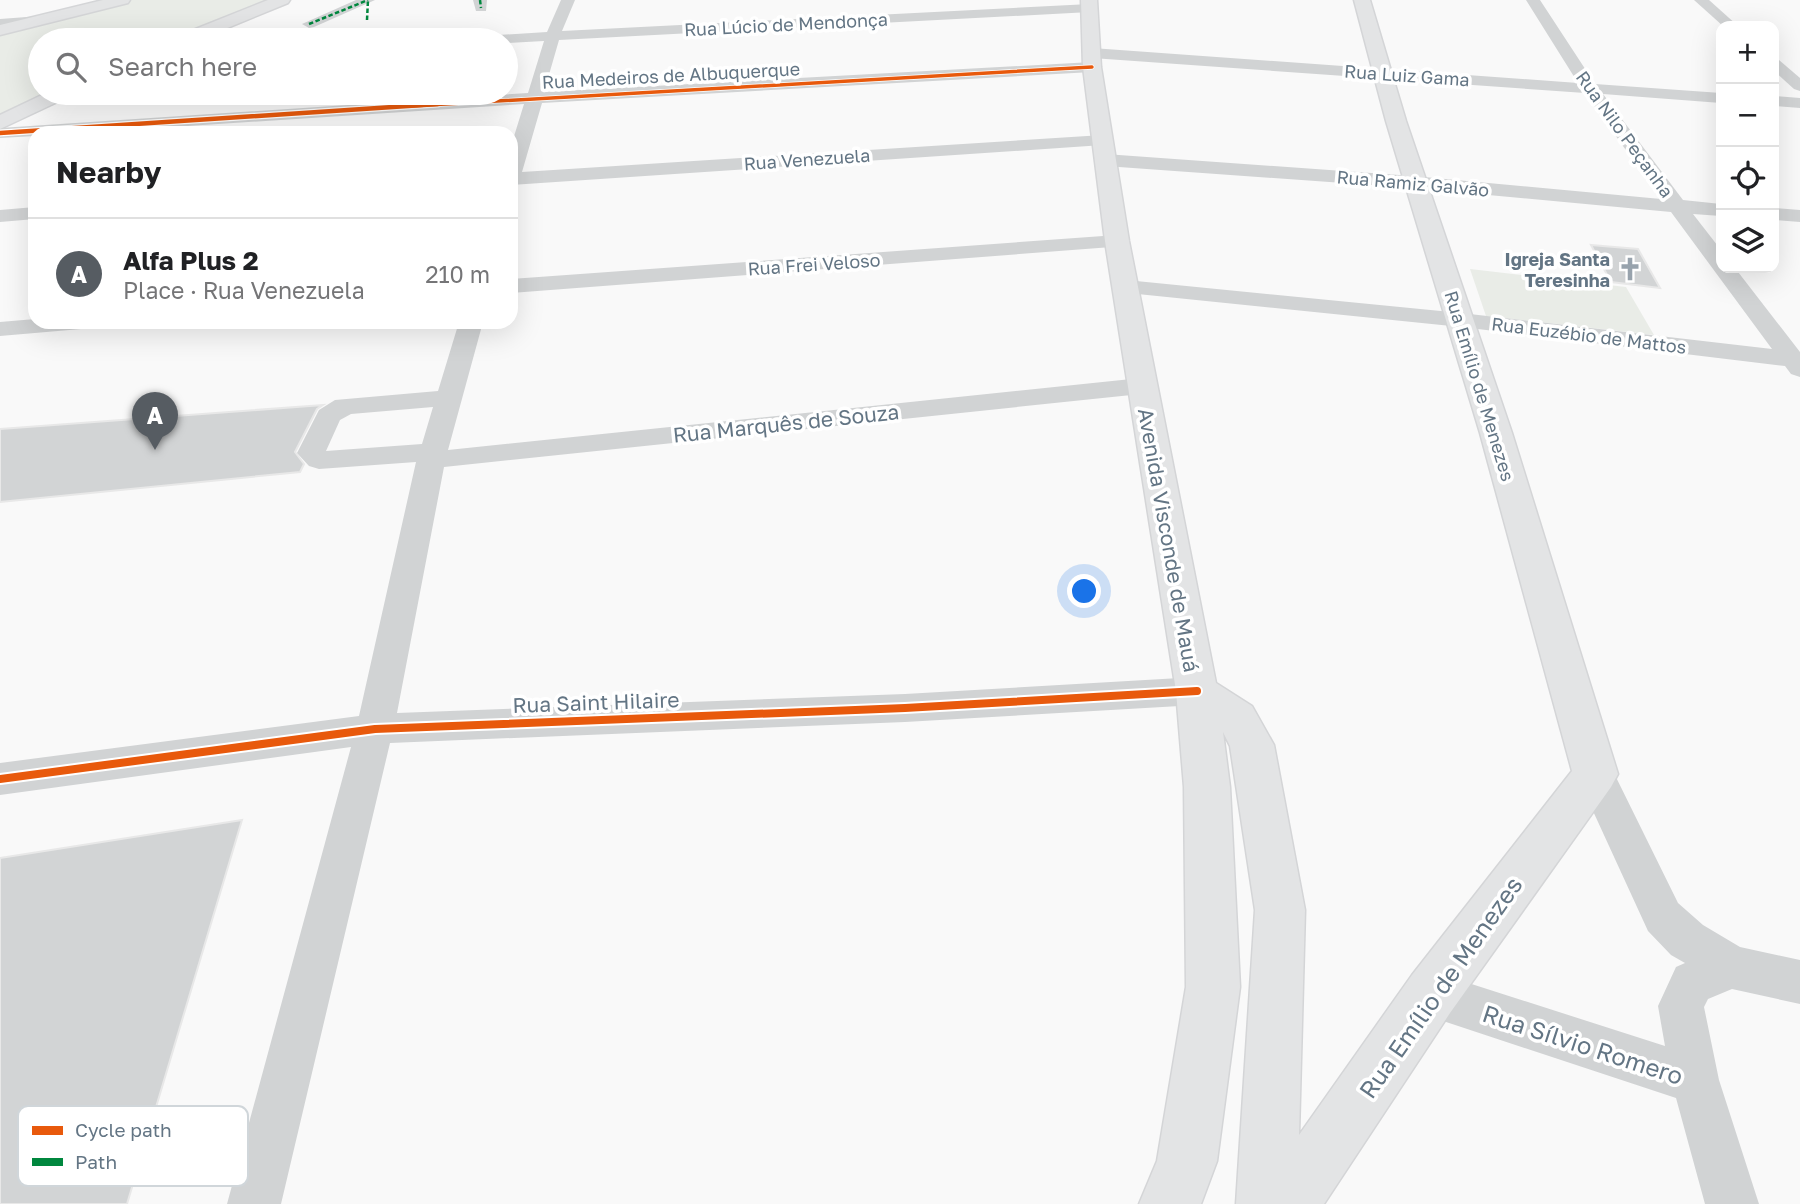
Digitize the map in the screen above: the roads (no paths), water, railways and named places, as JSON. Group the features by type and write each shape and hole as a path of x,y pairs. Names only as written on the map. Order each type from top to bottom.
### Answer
{"main road":[{"path":"0,30 122,0"},
{"path":"213,28 282,0"},
{"name":"Rua Emílio de Menezes","path":"1288,1204 1431,994 1595,774 1461,320 1379,73 1362,0"},
{"name":"Avenida Visconde de Mauá","path":"1089,4 1092,60 1117,241 1197,691 1207,787 1213,988 1187,1161 1171,1204"},
{"path":"0,123 37,105"},
{"path":"1197,691 1237,718 1252,745 1280,910 1267,1204"}],"street":[{"path":"309,24 368,0 367,20"},
{"path":"518,135 568,0"},
{"name":"Rua Nilo Peçanha","path":"1533,0 1590,89 1716,258"},
{"path":"1701,0 1725,21"},
{"name":"Rua Lúcio de Mendonça","path":"518,38 1089,4"},
{"path":"0,23 40,20"},
{"name":"Rua Luiz Gama","path":"1092,60 1379,73 1716,98"},
{"name":"Rua Medeiros de Albuquerque","path":"518,99 1092,60"},
{"path":"1779,67 1800,86"},
{"path":"1779,101 1800,103"},
{"name":"Rua Medeiros de Albuquerque","path":"144,126 436,105"},
{"name":"Rua Medeiros de Albuquerque","path":"0,133 28,132"},
{"path":"0,147 28,145"},
{"name":"Rua Venezuela","path":"518,178 1104,150"},
{"name":"Rua Ramiz Galvão","path":"1104,150 1413,182 1716,209"},
{"path":"0,216 28,214"},
{"path":"1779,214 1800,216"},
{"name":"Rua Frei Veloso","path":"518,285 1117,241"},
{"name":"Rua Nilo Peçanha","path":"1728,273 1798,362"},
{"name":"Rua Euzébio de Mattos","path":"1126,287 1461,320 1798,362"},
{"path":"0,329 28,327"},
{"path":"254,1204 375,729 432,456 469,329"},
{"name":"Rua Marquês de Souza","path":"449,398 344,406 329,416 311,453 318,460 432,456 1142,386"},
{"name":"Rua Saint Hilaire","path":"0,779 375,729 905,708 1197,691"},
{"name":"Rua Emílio de Menezes","path":"1595,774 1662,917 1687,940 1732,967"},
{"path":"1732,1204 1695,1080 1681,1006 1692,983 1732,967 1800,982"},
{"name":"Rua Sílvio Romero","path":"1431,994 1695,1080"}],"place":[{"name":"Igreja Santa Teresinha","path":"1630,269"},
{"name":"Alfa Plus 2","path":"155,450"}]}
